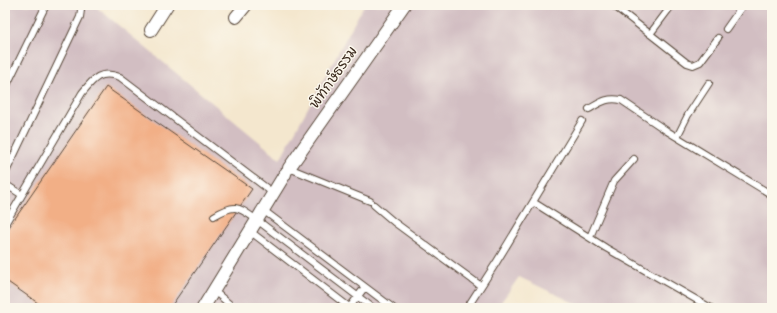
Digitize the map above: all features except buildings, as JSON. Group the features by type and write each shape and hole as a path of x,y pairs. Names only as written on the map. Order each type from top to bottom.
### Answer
{"street":[{"path":"151,30 167,5"},
{"path":"236,17 246,5"},
{"name":"พิทักษ์ธรรม","path":"203,308 287,171 404,5"}],"lane":[{"path":"5,89 46,5"},
{"path":"5,174 80,17 80,5"},
{"path":"613,5 687,63 693,65 700,62 718,38"},
{"path":"650,34 672,5"},
{"path":"726,28 743,5"},
{"path":"5,224 82,93 97,77 104,74 111,74 120,77 273,193"},
{"path":"677,137 688,115 709,83"},
{"path":"589,109 606,100 614,98 621,100 667,131 772,195"},
{"path":"467,308 582,121"},
{"path":"590,237 614,181 634,159"},
{"path":"287,171 372,203 394,222 481,286"},
{"path":"5,184 22,195"},
{"path":"533,202 711,308"},
{"path":"214,216 231,207 260,215 393,308"},
{"path":"260,215 373,308"},
{"path":"251,232 349,308 365,287"},
{"path":"214,291 234,308"}],"shaded area":[{"path":"5,5 94,5 280,159 364,5 772,5 772,308 585,308 519,277 497,308 5,308"}]}
